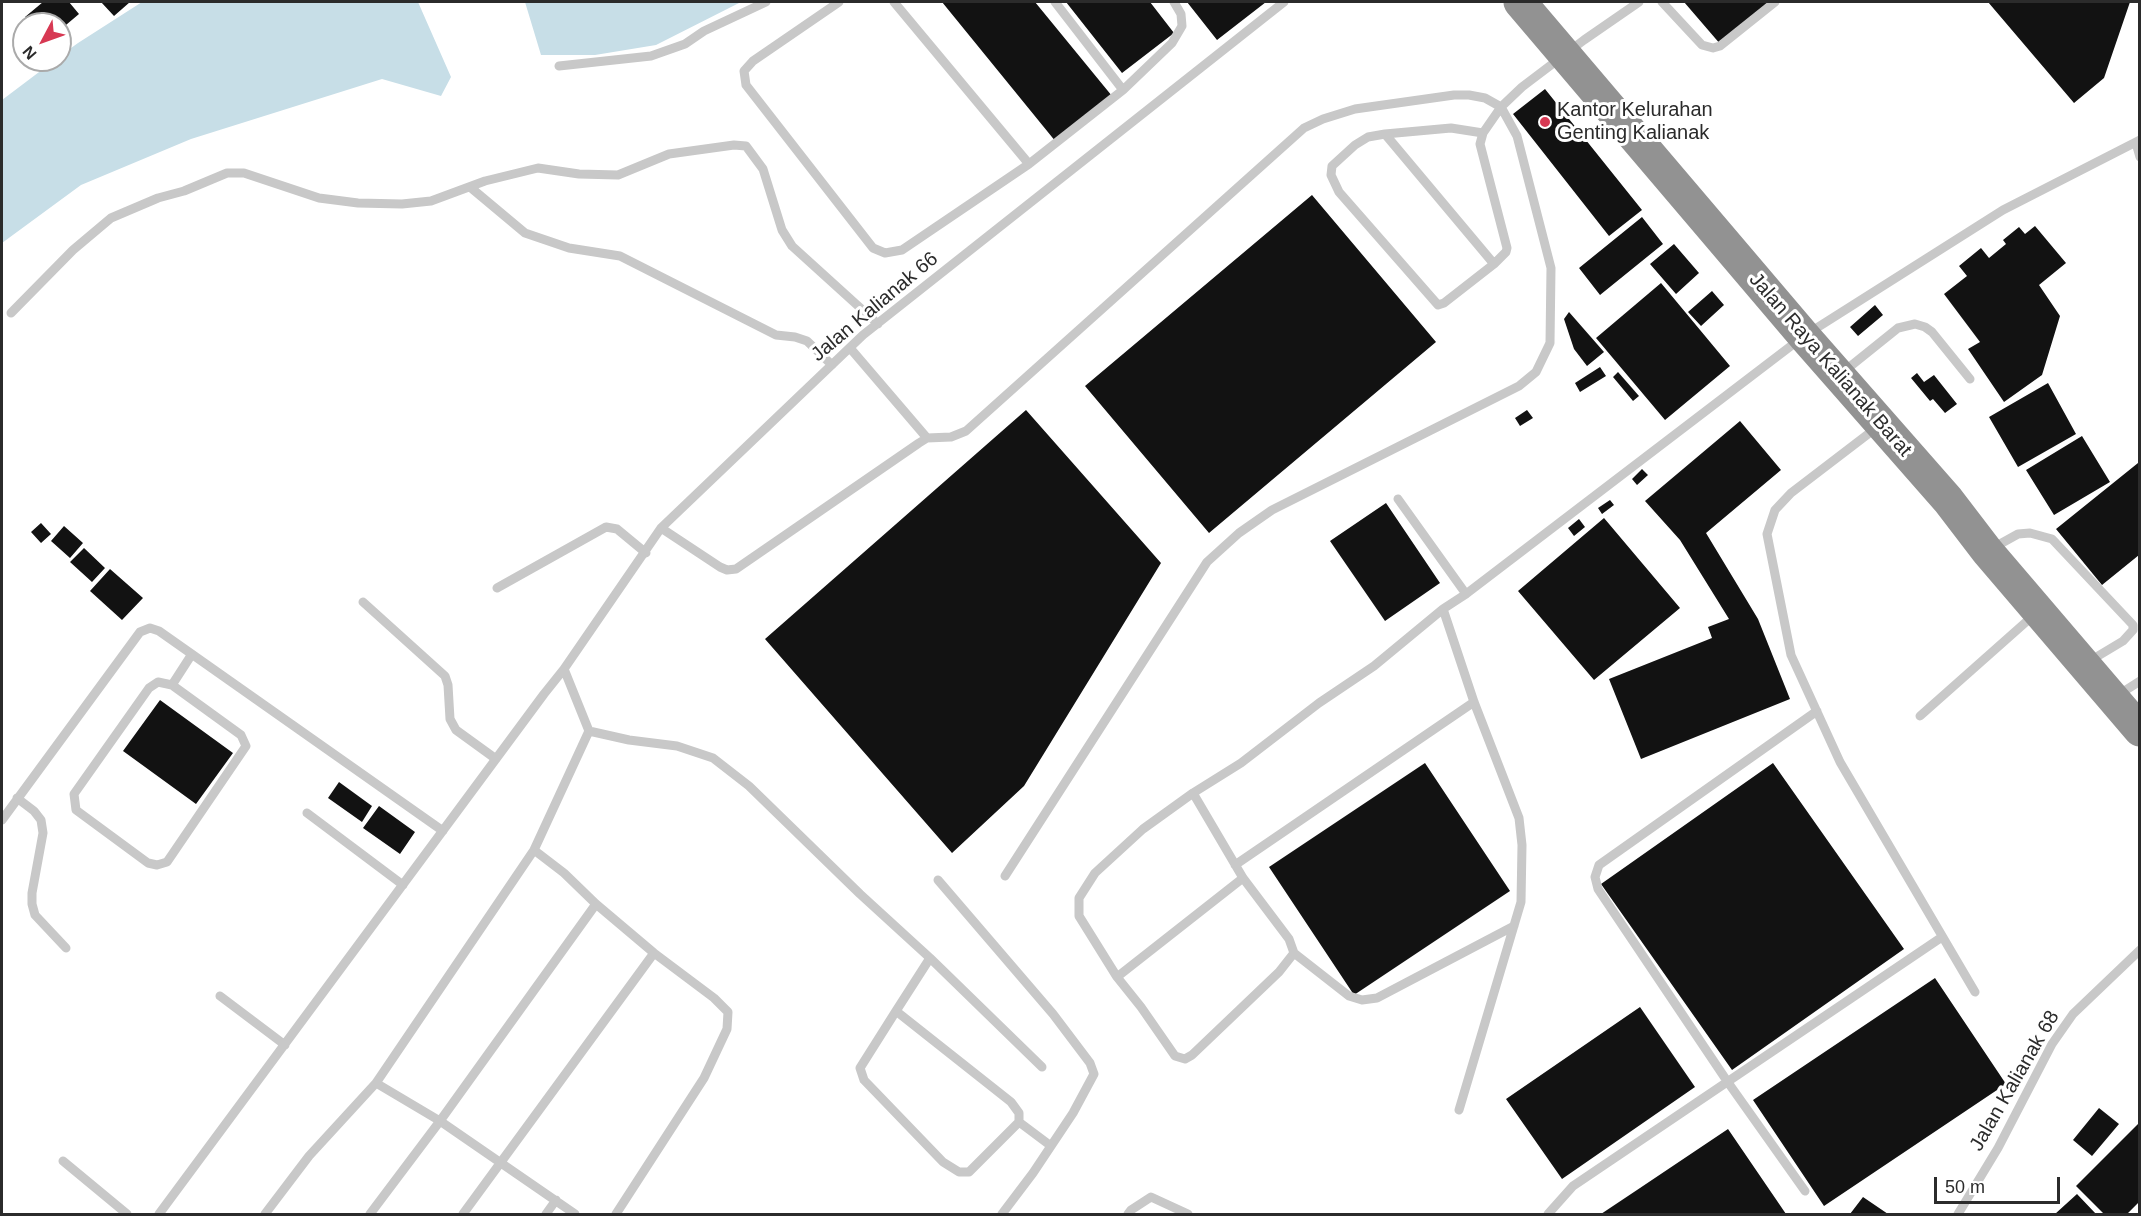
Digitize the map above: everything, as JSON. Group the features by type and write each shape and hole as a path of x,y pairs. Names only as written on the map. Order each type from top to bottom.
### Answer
{"highway":[{"name":"Jalan Raya Kalianak Barat","path":"1520,2 1804,336 1948,500 2038,612 2085,665 2127,689 2139,730"}],"lane":[{"path":"560,66 651,57 685,44 704,31 766,2"},
{"path":"839,2 753,61 744,71 746,85 873,248 885,253 902,250 1029,164 1123,90 1172,43 1182,26 1181,14 1174,2"},
{"path":"894,2 1029,164"},
{"path":"1055,2 1123,90"},
{"name":"Jalan Kalianak 66","path":"159,1215 564,669 662,528 878,324 1284,2"},
{"path":"1483,133 1451,128 1368,137 1355,145 1332,166 1331,175 1339,192 1438,305 1444,303 1494,264 1504,255 1507,248 1480,144 1483,133 1501,107 1522,87 1639,2"},
{"path":"1662,2 1702,45 1713,48 1720,46 1775,2"},
{"path":"662,528 720,567 727,570 736,568 927,438 951,437 966,431 1304,128 1323,119 1355,109 1454,95 1485,98 1501,107 1517,136 1551,268 1550,344 1536,372 1519,386 1272,510 1239,533 1207,562 1005,876"},
{"path":"1385,134 1494,264"},
{"path":"1294,953 1279,972 1185,1059 1175,1056 1141,1007 1117,978 1079,916 1079,898 1095,873 1143,829 1240,763 1319,703 1374,666 1443,609 1466,594 1804,336 2003,210 2138,141 2139,157"},
{"path":"11,313 73,250 111,218 227,173 244,173 319,198 358,203 402,204 430,201 517,172 538,168 579,174 618,175 669,154 734,145 746,146 763,169 782,230 792,246 878,324"},
{"path":"470,187 525,233 569,248 621,256 777,335 807,341 832,365"},
{"path":"1840,376 1898,328 1915,324 1932,332 1970,379"},
{"path":"850,348 927,438"},
{"path":"1881,424 1791,493 1776,510 1767,534 1791,655 1840,762 1975,992"},
{"path":"1398,499 1466,594"},
{"path":"497,588 606,527 617,529 646,553"},
{"path":"1987,551 2018,534 2030,533 2052,539 2133,625 2133,630 2123,641 2085,665"},
{"path":"363,602 445,676 448,685 450,719 456,730 496,759"},
{"path":"1443,609 1473,702 1519,818 1523,874 1521,902 1459,1110"},
{"path":"1920,716 2038,612"},
{"path":"2,820 140,632 150,628 159,631 443,831"},
{"path":"172,685 192,654"},
{"path":"265,1215 309,1156 376,1083 534,850 588,731 564,669"},
{"path":"158,682 172,685 241,735 246,746 244,753 167,862 157,865 148,863 75,810 74,794 149,688 158,682"},
{"path":"1235,866 1473,702"},
{"path":"1805,1191 1727,1081 1598,889 1595,877 1599,866 1817,711"},
{"path":"588,731 629,740 677,746 713,758 749,786 1042,1067"},
{"path":"1193,793 1235,866 1289,939 1294,953 1349,996 1362,1000 1377,998 1514,926"},
{"path":"17,798 34,811 41,820 43,833 32,892 35,915 66,948"},
{"path":"307,813 403,885"},
{"path":"534,850 564,873 596,904 654,953 714,998 728,1012 727,1029 704,1078 616,1215"},
{"path":"1117,978 1243,878"},
{"path":"938,880 1053,1014 1090,1064 1094,1074 1073,1113 1002,1215"},
{"path":"370,1215 596,904"},
{"path":"1548,1215 1573,1186 1942,937"},
{"name":"Jalan Kalianak 68","path":"1958,1215 1998,1148 2052,1044 2073,1014 2139,950"},
{"path":"463,1215 654,953"},
{"path":"896,1011 1011,1102 1019,1113 1019,1122 969,1172 959,1172 943,1162 864,1080 860,1068 896,1011 930,958"},
{"path":"220,996 285,1045"},
{"path":"376,1083 440,1121 575,1215"},
{"path":"1019,1122 1051,1146"},
{"path":"63,1161 127,1215"},
{"path":"1128,1215 1131,1210 1151,1197 1188,1215"},
{"path":"546,1215 556,1200"}],"water":[{"path":"142,2 418,2 451,77 441,96 382,79 191,139 81,185 2,243 2,100 39,72 72,72 72,47"},
{"path":"525,2 741,2 656,45 595,55 541,55"}],"building":[{"path":"43,2 69,2 79,14 72,20 72,12 31,12"},
{"path":"101,2 130,2 114,16"},
{"path":"942,2 1035,2 1112,96 1056,142"},
{"path":"1066,2 1150,2 1174,33 1122,73"},
{"path":"1187,2 1266,2 1217,40"},
{"path":"1684,2 1773,2 1721,45"},
{"path":"1988,2 2130,2 2104,78 2074,103"},
{"path":"1545,89 1642,210 1609,236 1513,114"},
{"path":"1312,195 1436,342 1209,533 1085,386"},
{"path":"1642,217 1663,244 1600,295 1579,268"},
{"path":"2035,226 2066,263 2039,285 2060,316 2042,375 2004,402 1968,349 1980,342 1944,294 1967,276 1959,266 1981,248 1989,258 2006,244 2003,240 2019,227 2025,234"},
{"path":"1674,244 1699,273 1676,294 1650,264"},
{"path":"1661,283 1730,366 1665,420 1596,338"},
{"path":"1712,291 1724,305 1701,326 1688,312"},
{"path":"1875,305 1883,315 1858,336 1850,327"},
{"path":"1569,312 1604,352 1587,366 1574,349 1564,319"},
{"path":"1600,367 1606,376 1580,392 1575,383"},
{"path":"1618,372 1639,396 1633,401 1613,377"},
{"path":"1917,373 1924,382 1934,375 1957,404 1945,413 1933,399 1930,401 1911,378"},
{"path":"2048,383 2076,434 2018,467 1989,417"},
{"path":"1026,410 1161,563 1024,786 952,853 765,639"},
{"path":"1527,410 1533,418 1520,426 1515,418"},
{"path":"1740,421 1781,470 1706,533 1758,619 1790,699 1641,759 1609,679 1712,638 1708,627 1729,619 1680,540 1645,501"},
{"path":"2082,436 2110,482 2054,515 2026,470"},
{"path":"2138,463 2139,555 2102,585 2056,529"},
{"path":"1642,469 1648,475 1637,485 1632,479"},
{"path":"1610,500 1614,505 1602,514 1598,508"},
{"path":"1386,503 1440,583 1385,621 1330,541"},
{"path":"1604,518 1680,608 1594,680 1518,591"},
{"path":"1579,519 1585,527 1574,536 1568,528"},
{"path":"41,523 51,534 41,543 31,532"},
{"path":"64,526 83,543 70,558 51,541"},
{"path":"84,548 105,568 92,582 70,562"},
{"path":"110,569 143,598 122,620 90,591"},
{"path":"160,700 233,753 196,804 123,751"},
{"path":"1425,763 1510,891 1354,995 1269,867"},
{"path":"1773,763 1904,949 1732,1070 1601,884"},
{"path":"339,782 372,806 362,822 328,798"},
{"path":"379,806 415,832 400,854 363,828"},
{"path":"1935,978 2006,1084 1824,1206 1753,1100"},
{"path":"1640,1007 1695,1087 1562,1179 1506,1099"},
{"path":"2099,1108 2119,1124 2092,1156 2073,1140"},
{"path":"2139,1123 2139,1202 2127,1214 2104,1214 2076,1186"},
{"path":"1728,1129 1786,1214 1601,1214 1640,1188"},
{"path":"2077,1194 2096,1214 2055,1214"},
{"path":"1863,1197 1888,1214 1850,1214"}],"place":[{"name":"Kantor Kelurahan Genting Kalianak","path":"1545,122"}]}
